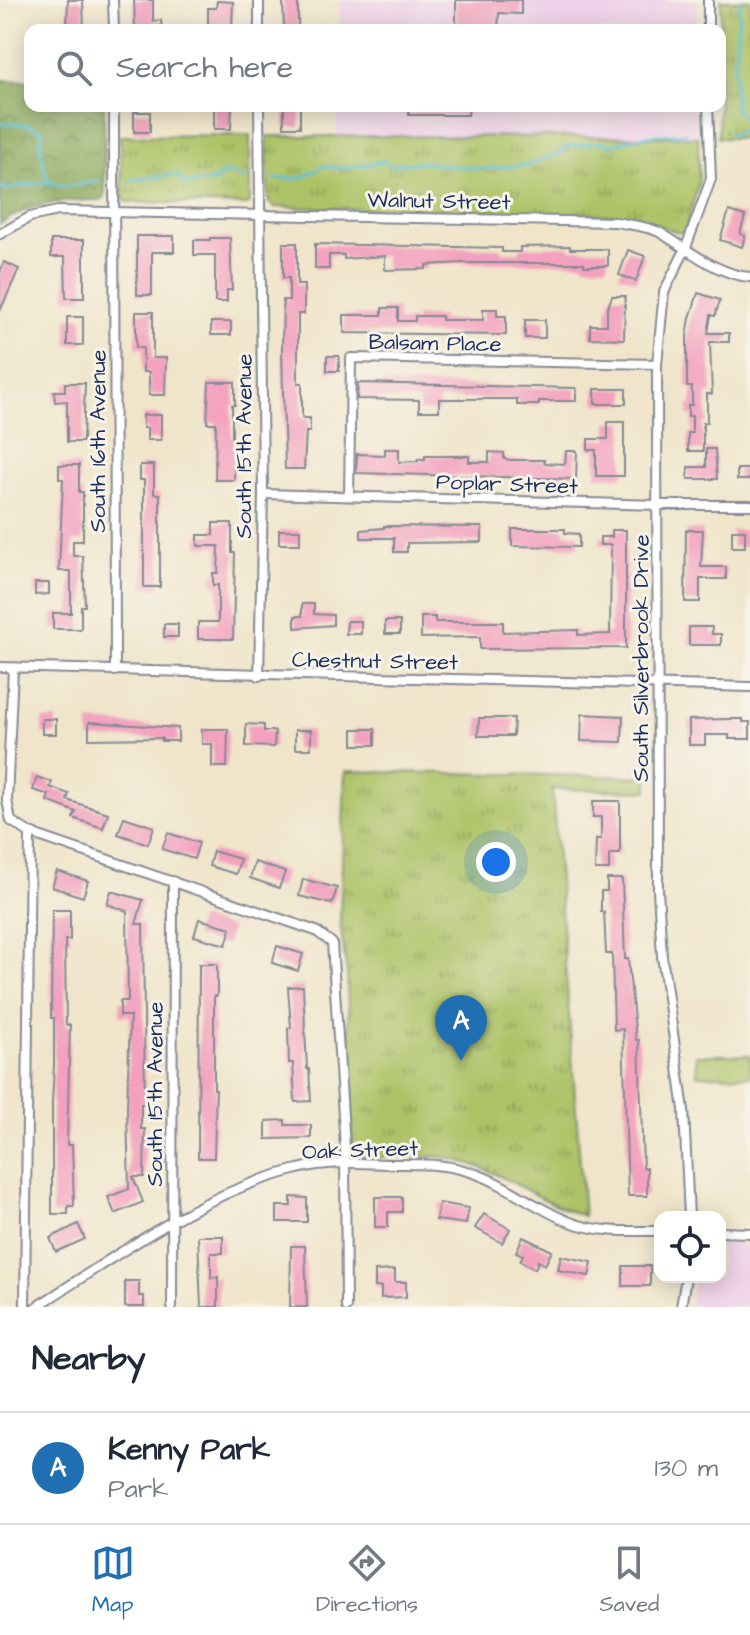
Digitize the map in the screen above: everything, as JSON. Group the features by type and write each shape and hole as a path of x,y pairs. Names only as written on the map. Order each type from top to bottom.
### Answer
{"street":[{"path":"113,0 114,24"},
{"path":"259,0 259,24"},
{"path":"708,0 708,24"},
{"name":"South 16th Avenue","path":"114,112 115,671"},
{"name":"South 15th Avenue","path":"259,112 263,494 259,676"},
{"name":"South Silverbrook Drive","path":"689,1211 684,1110 659,917 657,364 664,292 685,250 711,179 708,112"},
{"name":"Walnut Street","path":"0,234 30,217 58,211 616,222 656,230 685,250 739,276 750,277"},
{"name":"Balsam Place","path":"349,496 351,358 657,364"},
{"name":"Poplar Street","path":"263,494 750,505"},
{"name":"Chestnut Street","path":"0,667 750,687"},
{"path":"13,668 7,800 11,821 30,833 316,931 332,943 345,1164 346,1307"},
{"path":"25,1307 30,833"},
{"name":"South 15th Avenue","path":"172,1307 173,881"},
{"name":"Oak Street","path":"36,1307 171,1221 259,1180 300,1168 345,1164 414,1164 464,1170 502,1184 572,1223 595,1228 654,1231"},
{"path":"726,1232 750,1233"},
{"path":"681,1307 685,1283"}],"shaded area":[{"path":"340,0 697,0 696,24 340,24"},
{"path":"337,112 696,112 698,137 337,137"},
{"path":"726,1243 750,1245 750,1307 690,1307 694,1283 726,1283"}],"green space":[{"path":"721,0 750,0 750,138 718,138 719,112 726,112 726,24 720,24"},
{"path":"0,80 24,81 24,112 104,112 105,195 102,200 36,207 0,224"},
{"path":"250,135 250,203 246,205 127,202 122,196 120,136"},
{"path":"267,136 698,137 699,182 686,229 680,233 641,219 615,215 275,207 268,198"},
{"path":"345,771 648,777 648,791 552,789 584,1216 467,1163 437,1156 375,1157 355,1154 352,1148 347,974 340,922"},
{"path":"696,1055 750,1055 750,1076 697,1075"}],"building":[{"path":"68,0 83,0 84,24 67,24"},
{"path":"134,0 153,0 153,21 161,20 161,24 135,24"},
{"path":"283,0 298,0 298,24 284,24"},
{"path":"456,0 521,0 521,14 499,13 498,24 456,24"},
{"path":"217,1 233,2 232,24 208,24 208,8 216,8"},
{"path":"134,112 150,112 150,132 134,132"},
{"path":"214,112 232,112 231,129 214,129"},
{"path":"284,112 300,112 300,127 284,127"},
{"path":"409,112 468,112 468,115 409,115"},
{"path":"729,211 745,216 740,234 745,236 742,247 720,240"},
{"path":"137,236 174,236 174,252 152,252 152,295 137,295"},
{"path":"230,238 232,290 227,290 227,302 215,302 215,255 194,255 194,240"},
{"path":"51,240 84,240 84,298 66,298 65,257 51,257"},
{"path":"283,243 297,243 297,285 304,285 304,314 298,314 298,383 302,383 302,418 310,418 310,432 306,432 304,469 285,469 283,300 289,300 289,278 283,278"},
{"path":"315,244 502,248 502,252 520,252 520,247 570,246 570,249 608,249 608,266 584,266 584,263 463,263 426,265 426,269 385,270 385,256 344,259 344,255 329,255 329,269 315,269"},
{"path":"628,250 645,256 636,281 619,275"},
{"path":"4,262 19,269 0,311 0,272"},
{"path":"698,293 720,300 715,316 711,315 708,333 729,333 729,342 710,342 712,394 707,394 703,451 688,451 692,416 688,416 688,405 692,405 692,387 687,387 687,336"},
{"path":"612,296 625,296 624,339 590,338 590,325 607,325 607,310"},
{"path":"382,308 398,308 398,321 415,321 415,316 442,316 442,320 483,320 483,309 497,309 497,316 506,316 506,335 344,333 344,315 382,315"},
{"path":"136,312 153,312 153,358 166,358 165,395 149,395 149,372 143,372 143,348 136,348"},
{"path":"67,317 83,317 83,345 67,345"},
{"path":"525,320 545,320 545,338 525,338"},
{"path":"211,322 231,322 231,335 211,335"},
{"path":"327,356 339,356 339,371 327,371"},
{"path":"209,382 235,382 235,405 232,405 234,480 215,480 216,423 207,423"},
{"path":"65,383 85,383 83,442 67,442 67,401 55,402 54,391 65,391"},
{"path":"358,383 576,388 576,401 539,401 539,405 517,405 517,399 439,399 439,411 419,411 419,400 357,399"},
{"path":"595,389 626,389 626,404 595,404"},
{"path":"143,415 161,415 161,440 147,440"},
{"path":"608,422 624,422 624,476 596,476 596,450 588,450 588,439 608,439"},
{"path":"385,449 399,449 399,462 418,461 425,459 425,456 469,456 469,462 489,462 489,452 504,453 504,459 510,460 544,460 544,463 565,464 566,451 577,451 576,479 356,473 357,454 385,455"},
{"path":"706,449 715,449 717,479 688,479 688,467 706,467"},
{"path":"59,465 79,465 79,492 83,492 83,541 73,541 73,556 83,556 85,606 81,606 81,629 53,629 53,613 71,613 71,571 59,571 63,479 59,479"},
{"path":"140,465 154,465 154,494 160,494 160,587 144,587 144,480 140,480"},
{"path":"737,469 749,469 749,480 737,480"},
{"path":"213,523 232,523 232,553 235,553 233,639 198,639 198,622 218,622 218,585 213,585 213,573 218,573 219,546 198,546 198,535 213,535"},
{"path":"384,526 482,527 482,542 407,543 407,552 394,552 394,538 361,538 361,530"},
{"path":"512,529 565,529 565,533 579,534 579,547 512,546"},
{"path":"279,530 300,530 300,544 279,544"},
{"path":"612,530 626,530 626,648 480,649 480,637 421,638 421,617 435,617 435,622 503,622 503,632 578,630 578,635 610,634 611,545 600,545 600,537 612,537"},
{"path":"686,530 703,530 701,567 726,567 726,579 700,579 700,602 685,602"},
{"path":"732,530 745,530 745,547 732,547"},
{"path":"35,583 49,583 49,594 35,595"},
{"path":"302,604 314,604 314,614 333,615 333,625 295,628 295,616 302,616"},
{"path":"347,621 361,621 361,634 346,634"},
{"path":"385,621 400,621 400,634 385,634"},
{"path":"164,624 178,624 178,637 164,637"},
{"path":"689,627 712,627 712,634 721,634 721,645 689,645"},
{"path":"582,714 623,716 622,742 581,741"},
{"path":"479,718 514,718 513,736 478,736"},
{"path":"42,719 56,719 56,734 42,734"},
{"path":"743,719 743,722 750,722 750,739 705,735 705,745 689,745 689,720"},
{"path":"89,722 178,728 178,741 162,741 162,738 89,739"},
{"path":"246,724 264,725 264,731 275,731 274,747 246,746"},
{"path":"202,729 228,729 227,767 212,767 212,744 202,744"},
{"path":"353,729 375,729 375,745 353,745"},
{"path":"295,730 311,730 311,749 295,749"},
{"path":"37,777 52,782 50,787 69,794 67,800 108,813 103,828 73,818 76,812 47,801 49,795 33,790"},
{"path":"593,801 620,801 620,854 609,854 609,870 595,870 596,839 601,839 601,817 593,817"},
{"path":"124,817 154,827 148,844 118,834"},
{"path":"168,833 199,843 194,859 162,849"},
{"path":"213,851 240,859 236,874 209,866"},
{"path":"255,862 285,872 279,888 250,878"},
{"path":"57,871 88,881 83,897 52,887"},
{"path":"303,879 337,888 332,904 299,896"},
{"path":"607,879 622,879 625,959 628,959 636,1040 639,1040 643,1168 647,1168 647,1196 628,1196 623,1029 614,1030 612,954 606,954 604,912 601,912 601,891 607,891"},
{"path":"111,891 143,900 136,924 143,924 145,1104 141,1104 141,1129 145,1129 144,1177 133,1177 143,1202 115,1214 108,1197 129,1189 127,1109 130,1016 120,1016 120,1001 128,1001 127,911 107,904"},
{"path":"52,910 70,910 70,940 65,940 66,1025 70,1025 67,1145 72,1145 74,1206 68,1206 68,1214 52,1214"},
{"path":"199,919 231,928 226,945 194,936"},
{"path":"277,946 303,954 298,971 272,963"},
{"path":"199,964 217,964 217,996 214,996 214,1158 198,1158"},
{"path":"303,986 311,1101 295,1102 293,1063 289,1063 288,1028 291,1028 288,987"},
{"path":"285,1120 285,1125 311,1125 311,1138 266,1139 266,1121"},
{"path":"291,1197 307,1198 307,1222 277,1222 277,1206 291,1206"},
{"path":"375,1197 402,1197 402,1212 388,1212 388,1227 375,1227"},
{"path":"439,1203 469,1208 466,1224 436,1220"},
{"path":"484,1214 510,1229 502,1243 475,1228"},
{"path":"78,1224 85,1239 56,1252 50,1238"},
{"path":"198,1236 223,1236 223,1253 211,1253 211,1278 218,1277 218,1307 201,1307"},
{"path":"523,1237 552,1251 545,1265 538,1261 535,1269 520,1261 523,1255 516,1252"},
{"path":"291,1246 305,1246 307,1307 290,1307"},
{"path":"561,1256 592,1262 589,1276 558,1270"},
{"path":"623,1266 650,1266 650,1286 623,1286"},
{"path":"395,1270 395,1282 406,1282 406,1297 381,1298 381,1287 375,1287 375,1271"},
{"path":"125,1281 139,1281 139,1296 144,1296 144,1307 125,1307"}],"waterway":[{"path":"729,133 735,134 746,126 744,117 735,111 740,0"},
{"path":"0,121 43,131 40,145 47,180 51,183"},
{"path":"274,179 301,178 324,166 344,169 383,161 391,165 421,162 480,169 530,165 559,155 565,147 601,142 609,145 644,136 686,133"},
{"path":"128,181 176,174 184,184 217,181 221,174 234,174 244,179"},
{"path":"0,187 6,189 38,183 64,187 98,181"}],"place":[{"name":"Kenny Park","path":"461,1061"}]}
